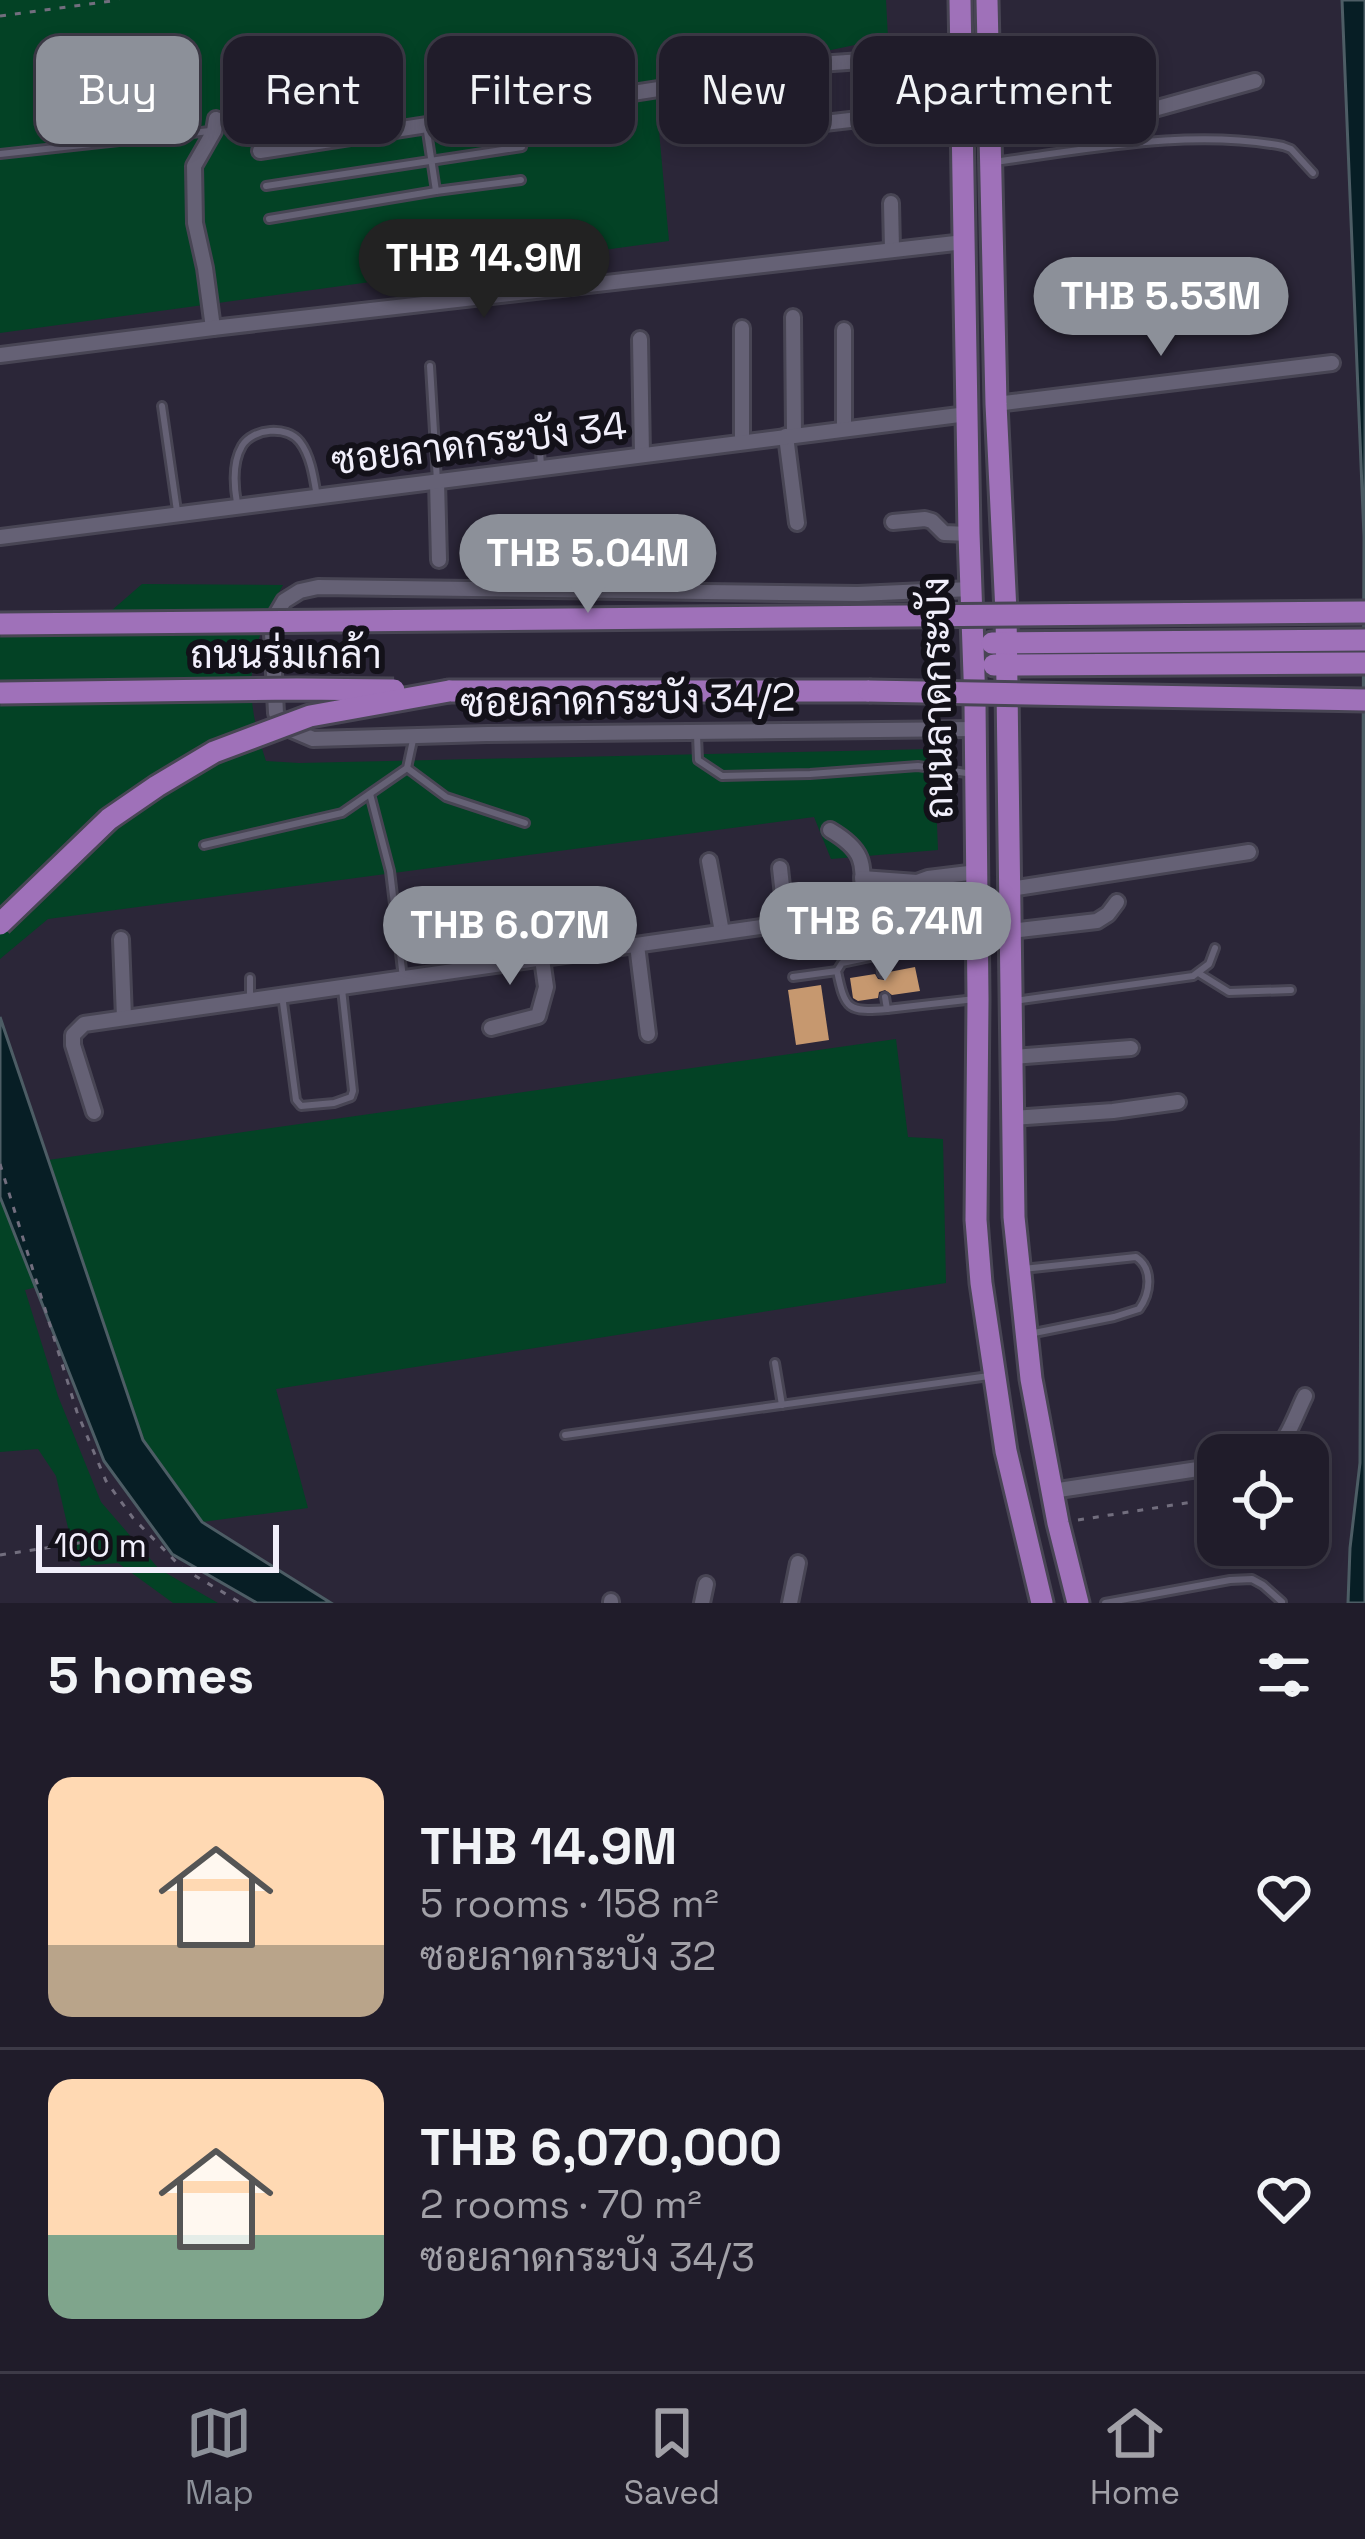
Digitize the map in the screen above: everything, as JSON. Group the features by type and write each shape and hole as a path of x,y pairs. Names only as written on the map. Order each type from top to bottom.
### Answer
{"main road":[{"name":"ถนนลาดกระบัง","path":"960,0 961,36"},
{"name":"ถนนลาดกระบัง","path":"987,0 987,36"},
{"name":"ถนนลาดกระบัง","path":"963,144 976,775 976,1220 1006,1451 1039,1602"},
{"name":"ถนนลาดกระบัง","path":"989,144 1006,654 1014,1217 1031,1379 1078,1603"},
{"name":"ถนนร่มเกล้า","path":"0,624 1365,612"},
{"path":"1006,654 1192,641 1365,640"},
{"path":"974,654 1193,666 1365,663"},
{"path":"0,924 109,819 214,752 310,716 448,691"},
{"name":"ถนนร่มเกล้า","path":"0,693 868,691 1365,700"},
{"path":"976,1220 1014,1217"}],"street":[{"path":"260,151 853,62"},
{"path":"1156,108 1255,81"},
{"path":"213,328 195,223 194,166 215,125"},
{"path":"891,202 892,249"},
{"path":"0,355 964,242"},
{"path":"793,317 790,436 797,523"},
{"path":"742,328 742,442"},
{"path":"844,330 844,429"},
{"path":"640,339 642,455"},
{"path":"996,404 1332,363"},
{"name":"ซอยลาดกระบัง 34","path":"0,537 968,415"},
{"path":"437,481 439,560"},
{"path":"893,522 926,519 944,533 969,534"},
{"name":"ซอยลาดกระบัง 34/2","path":"970,590 858,594 318,587 284,601 272,633 276,713 285,727 313,740 975,729"},
{"path":"830,830 854,844 860,854 861,912"},
{"path":"1010,889 1250,852"},
{"path":"710,861 722,932"},
{"path":"780,868 786,923"},
{"path":"862,878 917,883 976,872"},
{"path":"912,904 917,883"},
{"path":"94,1112 73,1045 73,1035 84,1024 977,896"},
{"path":"1011,931 1096,921 1117,902"},
{"path":"121,939 124,1018"},
{"path":"638,945 648,1034"},
{"path":"491,1028 538,1016 546,987 542,959"},
{"path":"1013,1058 1131,1048"},
{"path":"1013,1118 1178,1102"},
{"path":"1287,1434 1305,1396"},
{"path":"1052,1491 1197,1469"},
{"path":"790,1603 798,1563"},
{"path":"702,1603 706,1584"}],"lane":[{"path":"0,154 215,125"},
{"path":"426,125 436,191"},
{"path":"990,162 1141,143 1222,141 1283,146 1313,173"},
{"path":"266,186 522,147"},
{"path":"269,219 521,180"},
{"path":"430,366 437,481"},
{"path":"162,406 177,514"},
{"path":"538,416 541,468"},
{"path":"237,507 236,466 242,444 269,430 297,436 305,448 317,497"},
{"path":"697,732 698,760 722,776 918,766 976,775"},
{"path":"204,845 342,813 406,768 413,736"},
{"path":"406,768 446,796 525,823"},
{"path":"370,794 390,871 403,977"},
{"path":"977,937 842,963 837,971 846,1006 852,1010 978,999"},
{"path":"1013,1002 1200,974 1215,948"},
{"path":"880,955 882,973"},
{"path":"793,977 837,971"},
{"path":"1200,974 1229,992 1291,990"},
{"path":"250,978 250,999"},
{"path":"282,994 296,1100 301,1106 334,1103 351,1097 353,1091 342,986"},
{"path":"886,997 887,1010"},
{"path":"1020,1270 1136,1257 1143,1262 1148,1279 1149,1290 1139,1309 1027,1335"},
{"path":"775,1363 782,1405"},
{"path":"565,1435 994,1376"},
{"path":"1105,1603 1252,1579 1282,1602"}],"path":[{"path":"0,16 119,0"},
{"path":"0,1164 77,1412 106,1481 133,1518 182,1568 241,1603"},
{"path":"1058,1523 1197,1501"},
{"path":"0,1555 92,1541"}],"green space":[{"path":"0,0 886,0 888,36 853,36 853,45 829,50 829,36 659,36 659,86 655,87 669,241 0,333"},
{"path":"142,584 283,585 262,630 252,671 253,713 266,761 934,749 938,850 831,859 814,817 48,919 0,959 0,624 96,624"},
{"path":"896,1039 908,1137 943,1139 946,1283 276,1389 308,1508 202,1522 143,1440 48,1160"},
{"path":"0,1197 36,1287 25,1290 58,1396 101,1502 159,1569 218,1603 173,1603 118,1563 81,1566 56,1476 38,1449 0,1452"}],"water":[{"path":"1342,0 1365,0 1365,1603 1348,1603 1360,1463 1364,537"},
{"path":"0,1017 143,1440 202,1522 331,1603 257,1603 172,1554 104,1461 0,1197"}],"building":[{"path":"915,967 920,991 892,995 885,990 878,998 853,998 850,978 875,974 884,980 889,972"},
{"path":"821,985 829,1040 796,1045 788,990"}]}
